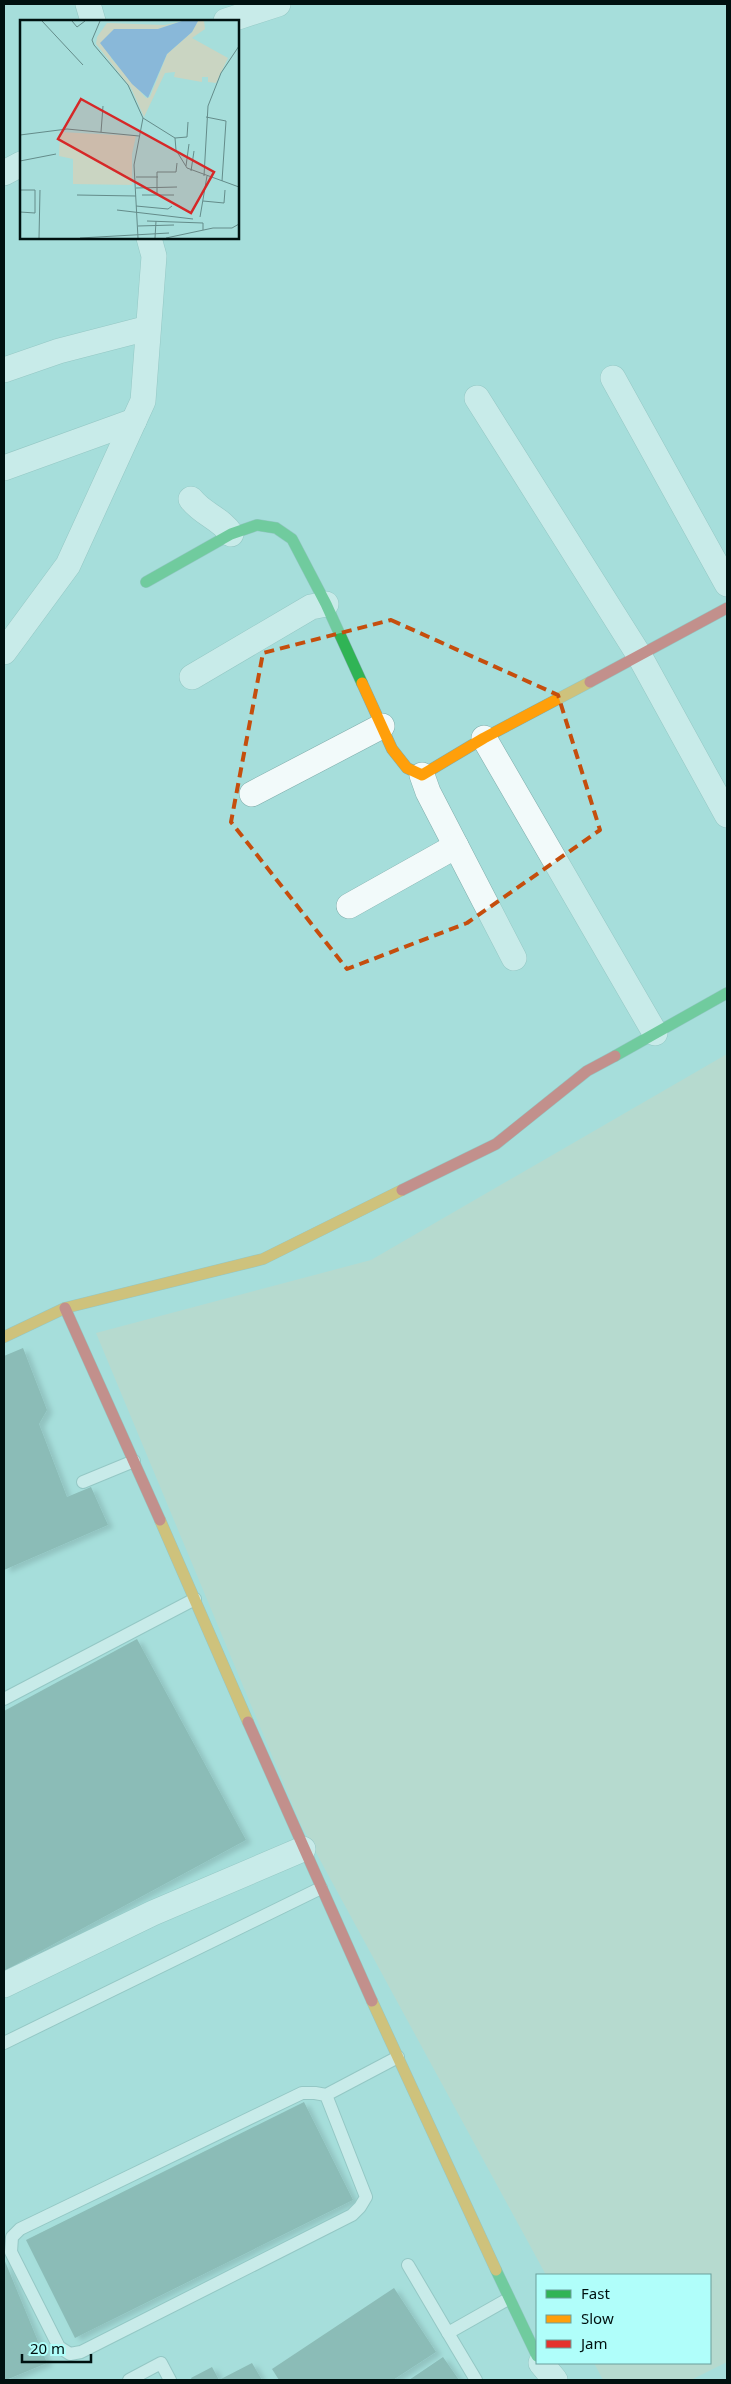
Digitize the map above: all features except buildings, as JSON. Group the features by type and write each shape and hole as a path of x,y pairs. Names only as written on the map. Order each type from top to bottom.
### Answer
{"street":[{"path":"88,4 93,20"},
{"path":"229,20 278,4"},
{"path":"4,173 20,165"},
{"path":"4,652 68,564 143,401 154,256 149,239"},
{"path":"4,370 59,351 148,328"},
{"path":"613,378 727,584"},
{"path":"477,398 639,655 727,815"},
{"path":"4,468 134,421"},
{"path":"191,499 198,509 228,528 231,534"},
{"path":"146,582 231,534 257,524 276,528 292,540 326,604 392,749 406,768 422,775 428,792 514,958"},
{"path":"192,677 311,607 326,604"},
{"path":"422,775 484,738 727,608"},
{"path":"252,794 382,726"},
{"path":"484,738 655,1033"},
{"path":"349,906 456,846"},
{"path":"4,1337 65,1308 263,1260 496,1144 587,1071 727,993"},
{"path":"65,1308 195,1599 303,1849 508,2299 536,2354"},
{"path":"4,1985 153,1913 303,1849"},
{"path":"542,2364 555,2380"}],"lane":[{"path":"83,1482 134,1461"},
{"path":"4,1699 195,1599"},
{"path":"4,2043 321,1888"},
{"path":"326,2095 366,2197 352,2215 81,2352 70,2354 58,2347 11,2252 12,2236 20,2229 302,2093 326,2095 398,2057"},
{"path":"408,2266 476,2380"},
{"path":"448,2333 508,2299"},
{"path":"129,2380 160,2363 170,2380"}],"highlighted area":[{"path":"391,620 558,695 600,830 467,923 347,969 231,822 263,653"}],"green space":[{"path":"727,1054 727,2362 691,2380 603,2380 595,2364 711,2364 711,2274 545,2274 301,1825 96,1333 371,1260"}],"traffic: fast":[{"path":"146,582 231,534 257,525 276,528 292,539 326,604 362,683"},
{"path":"615,1056 727,993"},
{"path":"496,2270 536,2354"}],"traffic: slow":[{"path":"362,683 392,749 407,768 422,775 484,738 590,682"},
{"path":"4,1337 65,1308 263,1259 402,1190"},
{"path":"160,1520 248,1722"},
{"path":"372,2001 496,2270"}],"traffic: jam":[{"path":"590,682 727,608"},
{"path":"402,1190 496,1144 587,1071 615,1056"},
{"path":"65,1308 160,1520"},
{"path":"248,1722 372,2001"}]}
